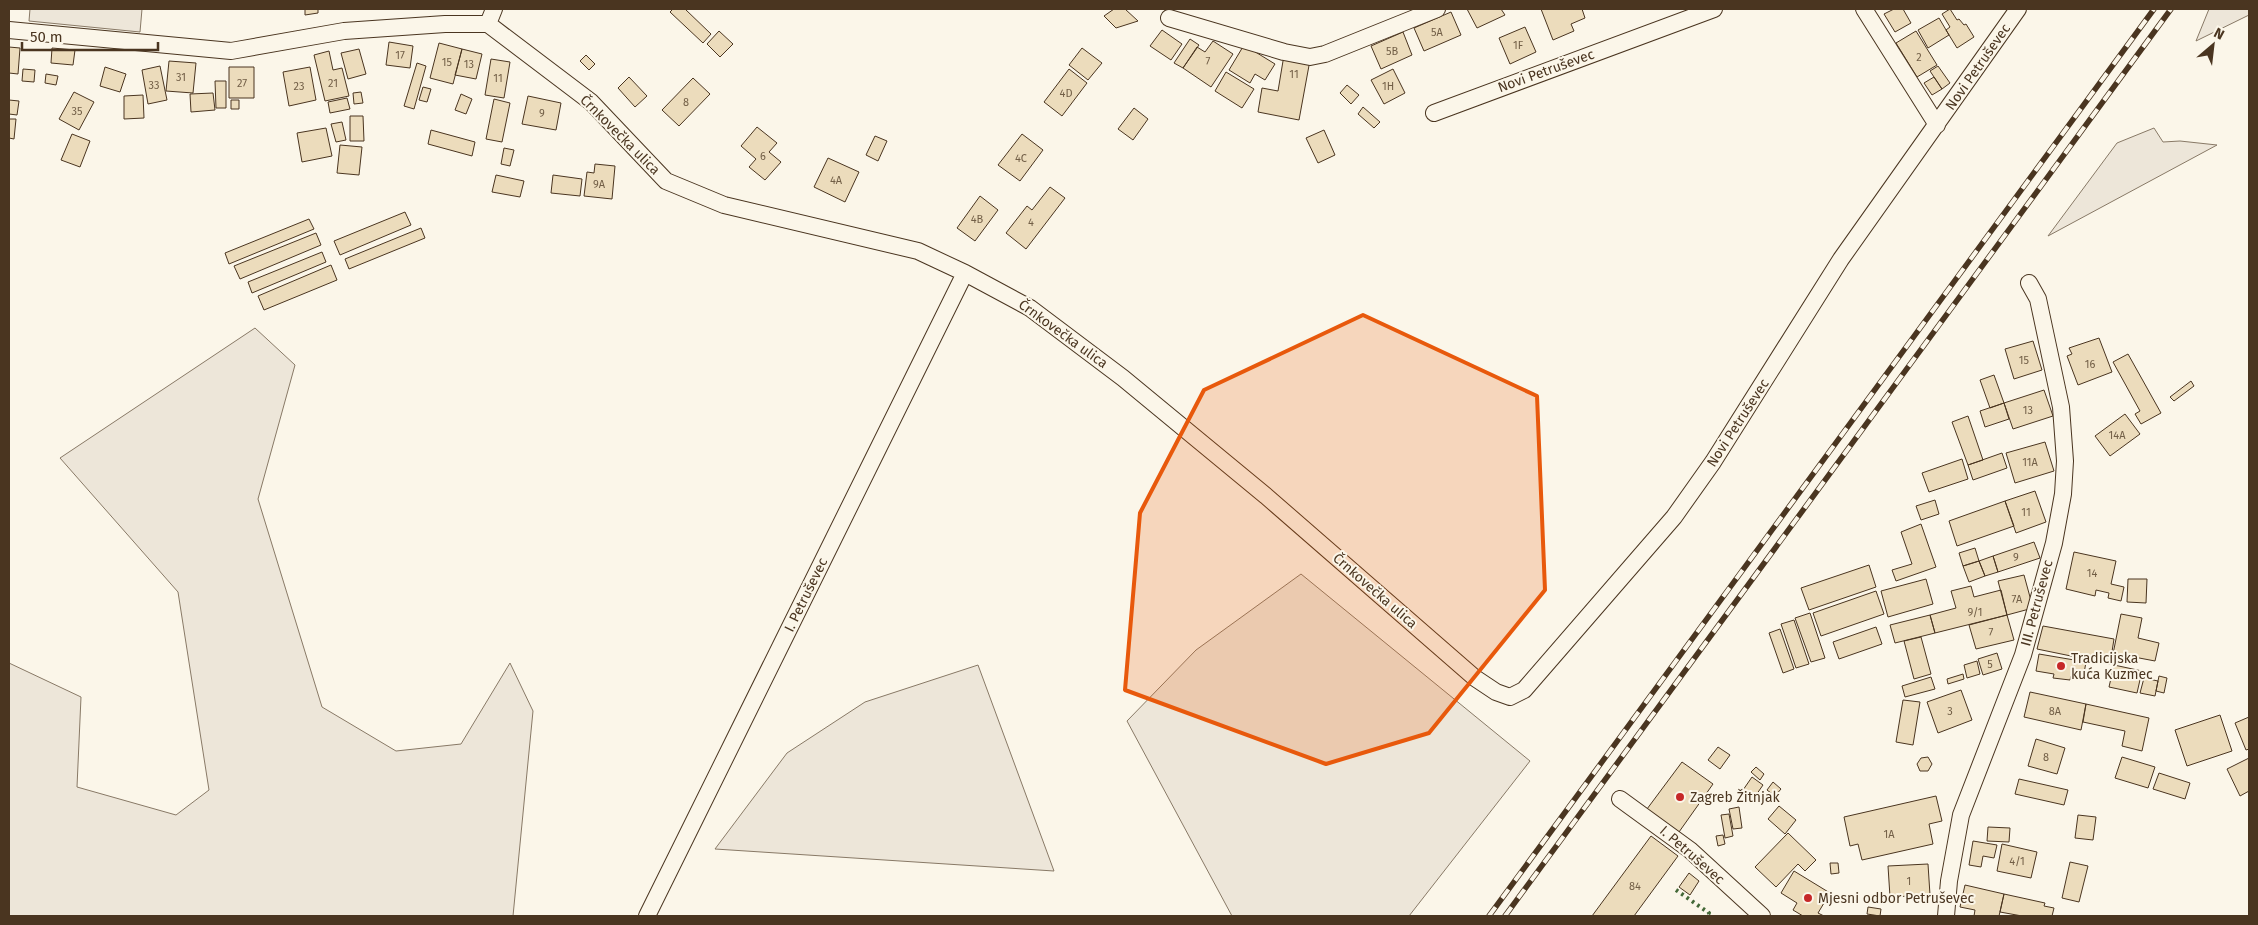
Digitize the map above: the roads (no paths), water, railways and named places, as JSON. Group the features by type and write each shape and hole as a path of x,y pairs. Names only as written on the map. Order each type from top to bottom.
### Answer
{"street":[{"path":"9,30 231,51 344,31 445,24 488,24 494,9"},
{"path":"1168,18 1284,52 1310,57 1325,54 1437,9"},
{"name":"Novi Petruševec","path":"1434,113 1714,9"},
{"name":"Novi Petruševec","path":"1864,9 1937,125"},
{"name":"Novi Petruševec","path":"1510,697 1524,690 1674,517 1714,462 1841,259 2018,9"},
{"name":"Črnkovečka ulica","path":"488,24 591,102 666,181 724,205 918,251 965,273 1030,308 1123,378 1266,496 1476,678 1496,692 1510,697"},
{"name":"I. Petruševec","path":"647,916 965,273"},
{"name":"III. Petruševec","path":"1946,916 1949,881 1961,815 2023,655 2054,543 2063,494 2065,461 2061,407 2038,299 2028,283"},
{"name":"I. Petruševec","path":"1620,798 1690,850 1762,916"}],"railway":[{"path":"1489,916 2154,9"},
{"path":"1505,916 2171,9"}],"place":[{"name":"Tradicijska kuća Kuzmec","path":"2061,666"},
{"name":"Zagreb Žitnjak","path":"1680,797"},
{"name":"Mjesni odbor Petruševec","path":"1808,898"}]}
